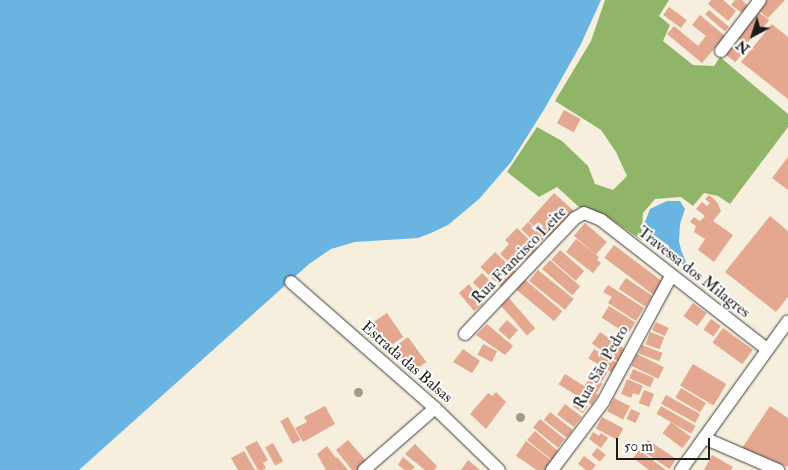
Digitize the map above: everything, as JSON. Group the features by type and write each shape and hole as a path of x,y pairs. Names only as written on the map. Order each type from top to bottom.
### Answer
{"street":[{"path":"721,51 760,0"},
{"name":"Rua Francisco Leite","path":"465,334 575,218 584,212 600,220"},
{"name":"Travessa dos Milagres","path":"600,220 767,349"},
{"name":"Rua São Pedro","path":"552,470 603,402 671,276"},
{"name":"Estrada das Balsas","path":"291,282 435,408 499,470"},
{"path":"681,470 788,321"},
{"path":"364,470 435,408"},
{"path":"704,438 778,470"}],"green space":[{"path":"605,0 669,0 659,16 670,25 663,41 693,65 714,66 720,57 788,114 788,127 730,204 718,196 704,193 693,206 681,197 655,199 643,213 641,240 605,215 579,207 557,187 539,197 507,172 537,127 562,141 588,166 595,184 613,190 627,176 616,152 601,130 555,101 591,41"}],"water":[{"path":"0,0 601,0 581,44 545,108 511,162 479,199 448,225 418,238 355,242 331,249 309,264 79,470 0,470"},
{"path":"667,201 680,201 685,209 680,224 679,241 688,267 674,264 664,256 669,246 654,235 647,243 645,222 650,209"}],"building":[{"path":"711,0 723,0 736,11 728,21 708,4"},
{"path":"735,0 742,0 748,6 742,13 731,5"},
{"path":"767,0 785,0 768,18 758,10"},
{"path":"669,7 687,20 681,28 663,15"},
{"path":"709,10 729,27 725,31 705,15"},
{"path":"756,10 769,20 762,30 758,28 746,45 736,37"},
{"path":"700,15 725,36 702,63 667,34 674,26 698,46 706,36 692,25"},
{"path":"772,24 788,37 788,99 741,62"},
{"path":"732,42 744,51 736,62 724,53"},
{"path":"564,110 581,119 574,132 557,123"},
{"path":"788,157 788,190 772,178"},
{"path":"554,193 575,212 549,240 529,221"},
{"path":"709,195 717,202 721,211 713,221 733,235 714,262 698,250 705,239 694,232 696,226 690,222 694,217 700,221 705,216 696,209 702,202 707,206 710,203 705,199"},
{"path":"770,216 788,231 788,297 776,312 725,272"},
{"path":"528,222 545,238 538,245 521,229"},
{"path":"585,223 607,242 596,255 574,236"},
{"path":"517,228 538,248 526,260 522,256 513,266 500,254 509,244 505,240"},
{"path":"576,239 599,257 597,260 601,263 593,273 566,252"},
{"path":"614,245 664,283 655,296 604,258"},
{"path":"560,250 584,271 576,281 551,260"},
{"path":"495,252 516,272 501,287 480,267"},
{"path":"550,260 580,286 572,295 542,269"},
{"path":"538,270 574,299 565,310 529,281"},
{"path":"482,273 492,283 483,292 473,282"},
{"path":"626,278 653,296 645,307 619,289"},
{"path":"524,279 562,311 554,321 516,289"},
{"path":"469,284 483,304 474,311 459,293"},
{"path":"608,285 644,308 636,321 608,303 612,297 603,292"},
{"path":"509,298 535,328 527,335 501,305"},
{"path":"693,303 707,313 697,326 684,316"},
{"path":"609,306 635,322 628,334 602,318"},
{"path":"387,313 403,337 387,348 371,324"},
{"path":"711,319 721,326 713,337 704,330"},
{"path":"507,320 518,330 509,340 498,330"},
{"path":"656,322 669,328 665,336 652,330"},
{"path":"487,324 513,346 505,355 476,335"},
{"path":"723,328 753,350 742,364 712,343"},
{"path":"600,332 626,350 618,362 592,343"},
{"path":"650,332 664,337 660,349 646,344"},
{"path":"408,337 426,362 410,374 392,349"},
{"path":"483,344 497,351 492,362 478,355"},
{"path":"642,345 663,353 659,361 639,353"},
{"path":"463,349 480,361 472,373 453,362"},
{"path":"594,349 617,363 611,372 588,358"},
{"path":"637,354 664,367 658,379 631,366"},
{"path":"595,364 608,372 601,382 589,374"},
{"path":"693,364 726,384 714,406 680,385"},
{"path":"633,369 654,378 650,387 629,378"},
{"path":"565,374 598,395 592,405 559,384"},
{"path":"591,376 603,384 596,394 584,386"},
{"path":"627,379 643,386 639,395 633,393 631,398 621,394"},
{"path":"681,388 706,403 700,412 675,397"},
{"path":"644,390 654,394 649,407 639,403"},
{"path":"496,392 506,402 486,429 470,414 488,393 492,396"},
{"path":"666,395 700,414 695,423 661,404"},
{"path":"614,398 630,406 623,420 607,411"},
{"path":"578,399 588,406 583,413 573,406"},
{"path":"565,404 582,417 574,427 557,414"},
{"path":"325,406 335,424 303,442 295,428 307,422 304,417"},
{"path":"661,406 696,426 691,434 656,414"},
{"path":"770,406 788,418 788,467 742,448"},
{"path":"631,409 640,413 636,423 627,419"},
{"path":"550,412 573,430 567,438 544,420"},
{"path":"288,417 301,440 293,444 280,421"},
{"path":"602,417 623,428 617,440 596,428"},
{"path":"540,419 565,439 558,448 533,428"},
{"path":"671,422 691,437 683,448 663,433"},
{"path":"535,431 558,451 552,460 527,440"},
{"path":"593,432 599,436 601,433 608,438 601,448 589,439"},
{"path":"348,440 367,462 357,470 352,470 336,450"},
{"path":"648,440 676,459 669,469 641,450"},
{"path":"257,441 268,460 263,463 266,468 263,470 258,470 245,447"},
{"path":"526,441 552,461 546,470 537,470 516,456"},
{"path":"273,443 283,461 275,466 265,447"},
{"path":"415,444 437,466 434,470 425,470 405,454"},
{"path":"327,446 348,470 326,470 317,454"},
{"path":"597,448 606,455 600,462 591,455"},
{"path":"639,450 666,470 649,470 633,458"},
{"path":"244,451 255,470 238,470 231,458"},
{"path":"712,455 733,467 731,470 704,470"},
{"path":"584,456 596,465 592,470 586,470 578,464"},
{"path":"403,457 415,467 412,470 405,470 398,465"},
{"path":"468,460 480,470 461,470"}]}
